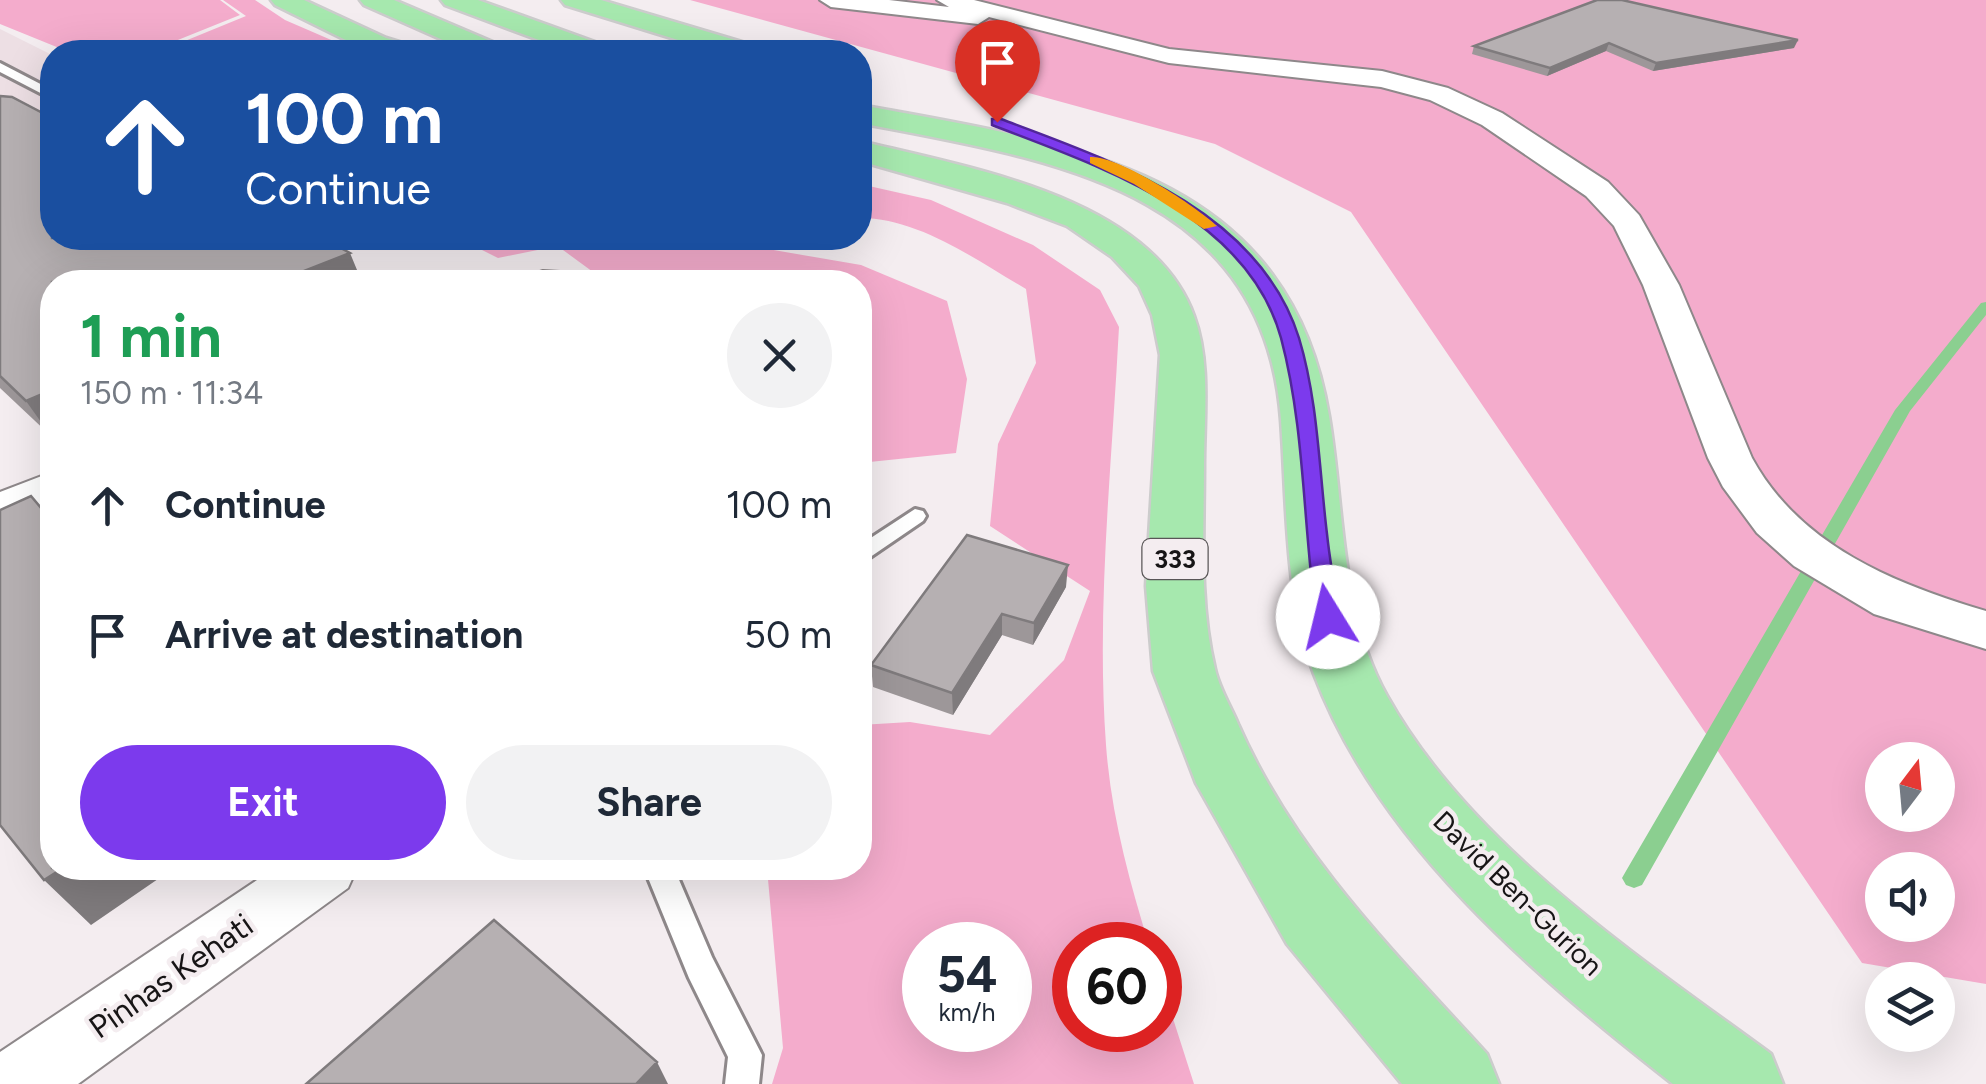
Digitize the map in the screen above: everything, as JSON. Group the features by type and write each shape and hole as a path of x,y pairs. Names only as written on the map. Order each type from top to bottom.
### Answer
{"main road":[{"path":"284,0 366,40"},
{"path":"373,0 465,40"},
{"path":"454,0 563,40"},
{"path":"574,0 706,40"},
{"path":"872,88 1045,139 1139,181 1192,212"},
{"name":"David Ben-Gurion","path":"872,117 1088,166 1142,186 1192,212 1228,241 1260,278 1289,334 1304,401 1328,617 1358,704 1418,796 1519,902 1648,1014 1741,1084"},
{"name":"333","path":"872,154 1004,190 1080,218 1126,249 1157,282 1173,315 1182,355 1175,568 1184,671 1230,783 1314,920 1457,1084"}],"street":[{"path":"831,0 1026,22"},
{"path":"948,0 1192,60 1382,79 1439,94 1492,119 1597,189 1628,222 1669,302 1730,458 1745,487 1773,522 1812,554 1892,601 1986,630"},
{"name":"Pinhas Kehati","path":"17,1084 309,880"}],"lane":[{"path":"0,67 40,91"},
{"path":"35,105 40,103"},
{"path":"872,547 915,516"},
{"path":"664,880 700,967 745,1056 742,1084"}],"shaded area":[{"path":"0,0 220,0 240,15 178,40 40,40 0,24"},
{"path":"223,0 255,0 285,20 331,40 187,40 246,16"},
{"path":"690,0 1986,0 1986,984 1955,979 1955,962 1862,963 1351,212 1215,144 872,50 872,40 836,40"},
{"path":"0,29 40,49 40,248 0,281"},
{"path":"872,187 931,200 1033,245 1100,290 1119,327 1106,536 1103,693 1108,771 1142,922 1052,922 1052,1052 1182,1052 1182,1047 1194,1084 772,1084 783,1048 768,880 872,880 872,724 910,722 990,735 1064,660 1090,591 990,526 998,444 1036,363 1026,289 967,254 904,225 872,219"},
{"path":"482,250 538,250 498,258"},
{"path":"563,250 773,250 861,265 947,301 967,379 956,453 872,462 872,270 590,270"}],"building":[{"path":"1597,0 1622,0 1798,40 1656,63 1609,43 1550,68 1474,46"},
{"path":"0,96 12,97 40,112 40,250 350,253 307,270 40,270 40,395 26,401 0,376"},
{"path":"31,496 40,507 40,875 0,825 0,510"},
{"path":"967,535 1068,565 1034,623 1002,614 952,693 872,664"},
{"path":"494,920 657,1062 636,1084 306,1084"}],"waterway":[{"path":"1634,878 1903,410 1986,306"}],"slow traffic":[{"path":"1095,160 1139,181 1209,226"}],"route":[{"path":"997,122 1092,158 1192,212 1228,241 1260,278 1289,334 1304,401 1328,617"}]}
